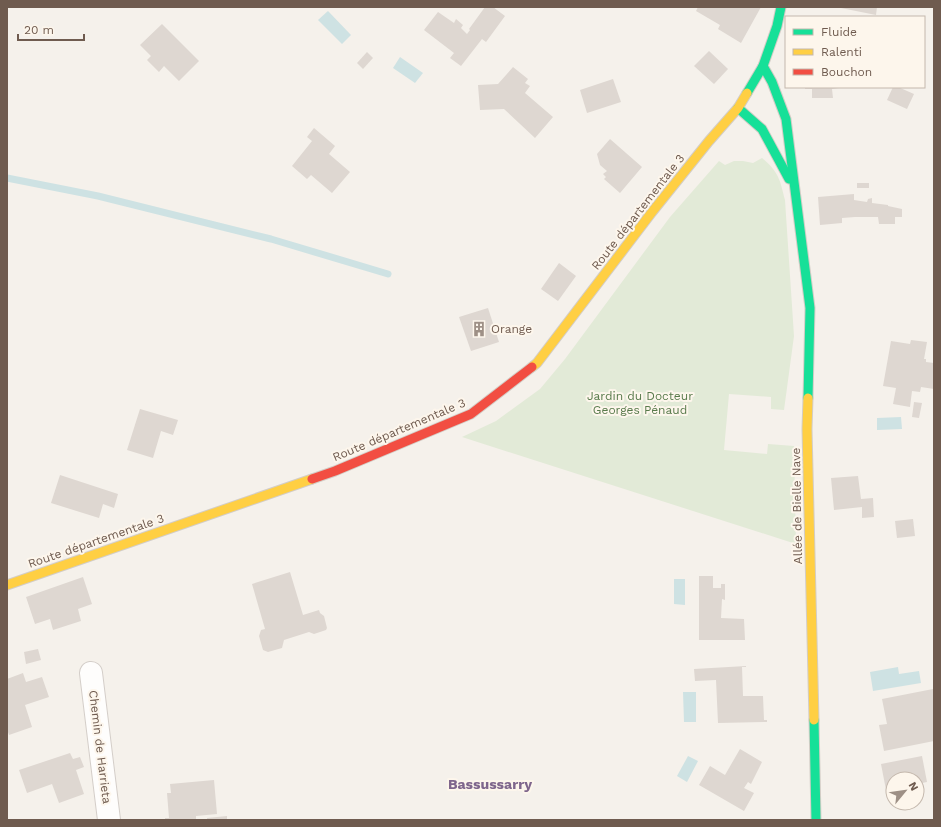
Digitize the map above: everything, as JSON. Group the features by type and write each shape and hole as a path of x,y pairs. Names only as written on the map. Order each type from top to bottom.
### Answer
{"main road":[{"name":"Route départementale 3","path":"7,585 335,471 471,414 537,363 652,212 709,141 738,108 763,66 777,26 781,7"},
{"name":"Allée de Bielle Nave","path":"763,66 772,82 786,119 810,308 807,429 816,820"},
{"name":"Allée de Bielle Nave","path":"738,108 762,129 796,192"}],"street":[{"name":"Chemin de Harrieta","path":"91,673 109,820"}],"green space":[{"name":"Jardin du Docteur Georges Pénaud","path":"762,158 768,163 778,177 785,200 794,336 784,410 771,409 771,397 729,394 724,450 767,454 768,444 794,446 796,544 462,437 496,421 540,389 565,359 670,217 719,161 725,165 734,161 753,163"}],"shaded area":[{"path":"328,11 351,35 342,44 318,20"},
{"path":"400,57 423,73 415,83 393,68"},
{"path":"901,417 902,429 877,430 877,418"},
{"path":"674,579 685,579 685,605 674,604"},
{"path":"898,667 899,674 919,671 921,683 873,691 870,672"},
{"path":"683,692 696,692 696,722 684,722"},
{"path":"688,756 698,761 687,782 677,776"}],"building":[{"path":"485,7 493,7 505,16 486,42 482,39 461,66 450,58 454,53 424,30 438,12 454,23 456,19 463,25 461,28 467,34"},
{"path":"698,7 761,7 741,43 718,29 720,25 696,11"},
{"path":"836,7 877,7 876,15"},
{"path":"162,24 199,61 179,81 164,66 159,72 147,60 151,56 140,45"},
{"path":"709,51 728,69 714,84 694,66"},
{"path":"367,52 373,58 363,69 357,63"},
{"path":"513,67 528,79 525,83 530,86 525,93 553,117 535,138 504,109 480,110 478,85 498,84"},
{"path":"613,79 621,102 587,113 580,90"},
{"path":"839,88 832,89 833,98 812,98 812,89 805,89"},
{"path":"893,88 900,88 914,94 907,109 887,100"},
{"path":"314,128 335,146 329,154 350,172 332,193 311,175 307,179 292,166 312,141 307,137"},
{"path":"610,139 642,167 620,193 604,179 606,177 603,174 607,171 600,165 597,154"},
{"path":"857,183 869,183 869,188 857,188"},
{"path":"854,194 854,200 867,202 868,199 872,198 872,203 902,209 902,217 895,217 895,224 879,224 878,217 855,217 842,218 842,223 820,225 818,197"},
{"path":"559,263 576,276 558,301 541,289"},
{"name":"Orange","path":"488,308 499,342 471,351 459,317"},
{"path":"911,340 927,342 924,359 926,359 926,362 934,363 934,389 921,387 920,392 912,391 910,407 893,404 896,388 883,386 891,341 910,344"},
{"path":"914,402 922,403 919,418 912,417"},
{"path":"140,409 178,420 173,435 161,431 153,458 127,450"},
{"path":"60,475 118,494 114,508 103,504 99,518 51,503"},
{"path":"858,476 861,499 873,498 874,517 862,518 862,507 834,510 831,478"},
{"path":"913,519 915,536 897,538 895,521"},
{"path":"290,572 303,615 319,610 324,616 327,628 326,630 314,634 309,632 284,640 282,648 268,652 263,650 259,636 261,630 265,629 252,584"},
{"path":"699,576 713,576 713,588 721,588 721,584 725,584 725,600 722,599 721,618 744,619 745,640 699,640"},
{"path":"83,577 92,604 78,609 81,621 53,630 50,619 35,624 26,597"},
{"path":"38,649 41,660 26,664 24,652"},
{"path":"746,666 742,667 743,696 763,696 764,720 767,720 767,722 718,723 716,680 695,681 694,669"},
{"path":"23,673 26,682 42,677 49,697 25,705 32,727 9,735 7,729 7,679"},
{"path":"933,689 934,741 884,751 879,725 887,724 882,699"},
{"path":"740,749 762,762 751,784 748,782 744,788 754,793 744,811 699,785 710,766 725,775"},
{"path":"70,753 73,759 80,757 84,767 76,770 84,794 59,803 52,784 27,793 19,770"},
{"path":"922,756 925,771 885,771 885,785 881,764"},
{"path":"925,772 927,782 925,782"},
{"path":"214,780 217,814 196,816 196,820 165,820 165,818 169,818 167,793 171,793 170,784"},
{"path":"227,816 227,820 207,820 207,818"}],"waterway":[{"path":"7,178 98,196 271,239 388,274"}],"traffic: fast":[{"path":"747,93 763,66 777,26 781,7"},
{"path":"763,66 772,82 786,119 810,308 808,398"},
{"path":"738,108 762,129 789,179"},
{"path":"814,720 816,820"}],"traffic: slow":[{"path":"532,367 537,363 652,212 709,141 738,108 747,93"},
{"path":"808,398 807,429 814,720"},
{"path":"7,585 312,479"}],"traffic: jam":[{"path":"312,479 335,471 471,414 532,367"}],"place":[{"name":"Orange","path":"479,329"}],"district":[{"name":"Bassussarry","path":"490,784"}]}
